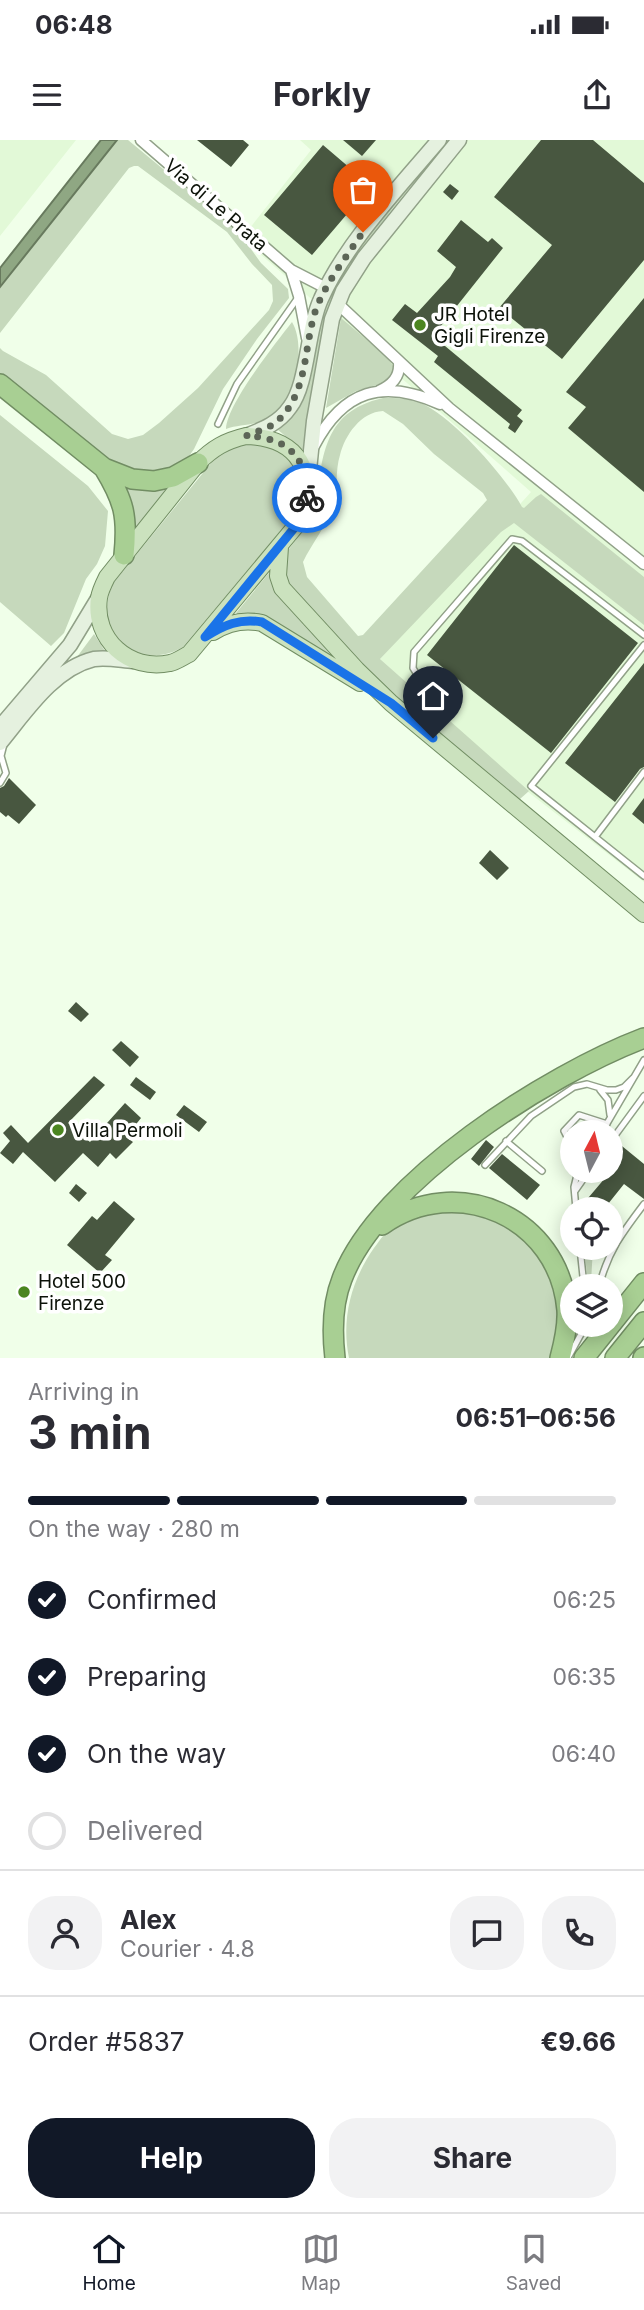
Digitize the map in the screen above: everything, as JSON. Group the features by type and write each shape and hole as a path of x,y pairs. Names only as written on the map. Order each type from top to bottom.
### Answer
{"highway":[{"path":"0,384 104,468 132,479 154,481 173,477 198,463"},
{"path":"104,468 120,495 126,521 124,555"},
{"path":"335,1358 333,1320 341,1280 372,1226 401,1195 492,1120 608,1051 644,1038"},
{"path":"361,1245 395,1216 426,1204 468,1203 508,1216 540,1244 559,1277 566,1310 560,1358"},
{"path":"584,1358 644,1283"},
{"path":"615,1358 644,1322"}],"main road":[{"path":"0,743 5,729 69,645 99,597 107,577 198,463 212,449 228,440 246,436 274,424 291,406 301,382 315,312 326,288 363,232 439,140"},
{"path":"5,729 57,679 78,665 103,659 153,665 171,663 189,654 300,521 307,503 310,455 329,335 337,303 364,258 459,140"},
{"path":"246,436 265,437 281,443 295,453 307,485"},
{"path":"281,545 278,576 282,588 357,670 391,703 644,914"},
{"path":"99,597 100,622 106,638 115,649 133,661"},
{"path":"205,637 234,622 262,622 391,703"}],"street":[{"name":"Via di Le Prata","path":"141,140 291,270 326,288"},
{"path":"291,270 299,296 307,345"},
{"path":"337,303 449,408 644,565"},
{"path":"310,455 326,424 356,398 377,392 394,382 399,363"},
{"path":"377,392 408,393 449,408"}],"lane":[{"path":"218,424 237,384 299,296"},
{"path":"424,686 413,668 414,652 512,539 522,541 644,635"},
{"path":"644,645 531,786 644,876"},
{"path":"0,783 6,773 1,756 5,729"},
{"path":"595,837 644,772"},
{"path":"610,1120 644,1060"},
{"path":"485,1165 531,1116 574,1087 587,1084 616,1090 624,1087 633,1078"},
{"path":"598,1087 608,1100 608,1120"},
{"path":"623,1125 644,1096"},
{"path":"574,1120 579,1115 597,1120"},
{"path":"506,1141 542,1171"},
{"path":"575,1197 576,1183"},
{"path":"575,1192 581,1183"},
{"path":"602,1274 615,1241 644,1204"},
{"path":"567,1358 579,1337"}],"shaded area":[{"path":"0,140 76,140 0,236"},
{"path":"101,140 117,140 0,287 0,268"},
{"path":"117,140 128,140 238,231 261,263 288,289 289,298 223,389 185,462 173,470 147,475 113,464 0,373 0,348 46,375 112,434 128,439 143,435 198,388 269,310 273,301 272,285 227,232 138,166 134,166 129,168 0,333 0,287"},
{"path":"300,140 644,140 644,882 523,788 380,659 531,492 242,238 311,150"},
{"path":"446,140 450,140 392,209 356,259 353,257 398,197"},
{"path":"346,269 348,271 331,299 326,315 301,449 278,430 292,417 307,389 323,312"},
{"path":"341,318 386,356 394,367 391,377 383,383 356,391 326,408"},
{"path":"292,322 298,345 298,359 292,388 286,400 278,411 264,421 226,429 228,418 243,390"},
{"path":"383,398 398,398 416,401 434,410 477,449 504,480 522,507 541,494 644,577 644,625 514,523 501,532 380,659 529,791 520,799 367,673 286,586 285,554 309,523 328,443 335,428 346,415 362,405","holes":["383,411 403,424 434,454 483,493 487,500 363,635 358,636 307,577 303,562 331,511 335,498 338,461 342,447 355,426 368,415"]},
{"path":"0,415 88,486 108,511 105,546 86,579 64,633 51,646 0,602"},
{"path":"243,443 266,445 280,452 291,463 300,485 294,515 183,647 166,654 149,655 134,651 122,643 113,631 108,617 108,600 114,582 216,457"},
{"path":"120,480 173,483 134,531"},
{"path":"273,568 356,674 236,613"},
{"path":"94,634 105,651 77,657"},
{"path":"444,1209 490,1216 529,1242 552,1279 559,1311 557,1339 552,1358 349,1358 346,1329 350,1301 359,1274 374,1248 396,1224"},
{"path":"585,1260 592,1260 591,1274 587,1274"}],"building":[{"path":"197,140 243,140 249,145 231,167"},
{"path":"343,140 376,140 362,156"},
{"path":"541,140 593,140 644,183 644,260 562,359 499,308 552,245 494,197"},
{"path":"323,145 371,186 312,255 264,215"},
{"path":"450,184 459,191 452,200 443,192"},
{"name":"JR Hotel Gigli Firenze","path":"461,220 488,242 492,238 503,248 433,336 522,410 517,416 523,421 515,433 508,428 510,424 434,362 438,356 392,320 405,304 417,313 450,277 456,267 437,251"},
{"path":"644,298 644,492 568,428 586,407 566,392"},
{"path":"514,545 638,643 551,753 427,655"},
{"path":"644,663 644,767 615,802 565,763"},
{"path":"9,778 36,805 19,824 0,812 0,788"},
{"path":"644,798 644,824 632,814"},
{"path":"490,850 509,868 497,880 479,863"},
{"path":"76,1002 89,1014 81,1022 68,1011"},
{"path":"121,1041 139,1057 130,1067 112,1050"},
{"name":"Villa Permoli","path":"94,1076 105,1085 68,1123 90,1142 125,1103 141,1118 126,1137 133,1142 116,1159 110,1153 98,1167 83,1153 55,1182 23,1152 13,1164 0,1153 10,1141 3,1133 11,1125 28,1143"},
{"path":"136,1077 156,1092 150,1100 130,1085"},
{"path":"184,1105 207,1122 199,1132 176,1115"},
{"path":"486,1140 494,1147 479,1166 471,1159"},
{"path":"623,1147 644,1164 644,1199 624,1184 614,1197 589,1197 601,1183 623,1183"},
{"path":"502,1154 540,1185 527,1200 489,1168"},
{"path":"76,1184 87,1193 79,1202 69,1193"},
{"path":"114,1201 135,1219 105,1255 112,1260 100,1273 67,1245 92,1216 97,1220"}],"way so far":[{"path":"307,498 302,466 295,453 281,443 265,437 246,436 274,424 291,406 301,382 315,312 330,280 363,232"}],"place":[{"name":"JR Hotel Gigli Firenze","path":"420,325"},
{"name":"Villa Permoli","path":"58,1130"},
{"name":"Hotel 500 Firenze","path":"24,1292"}],"route":[{"path":"307,498 300,521 205,637 234,622 262,622 391,703 433,738"}]}
